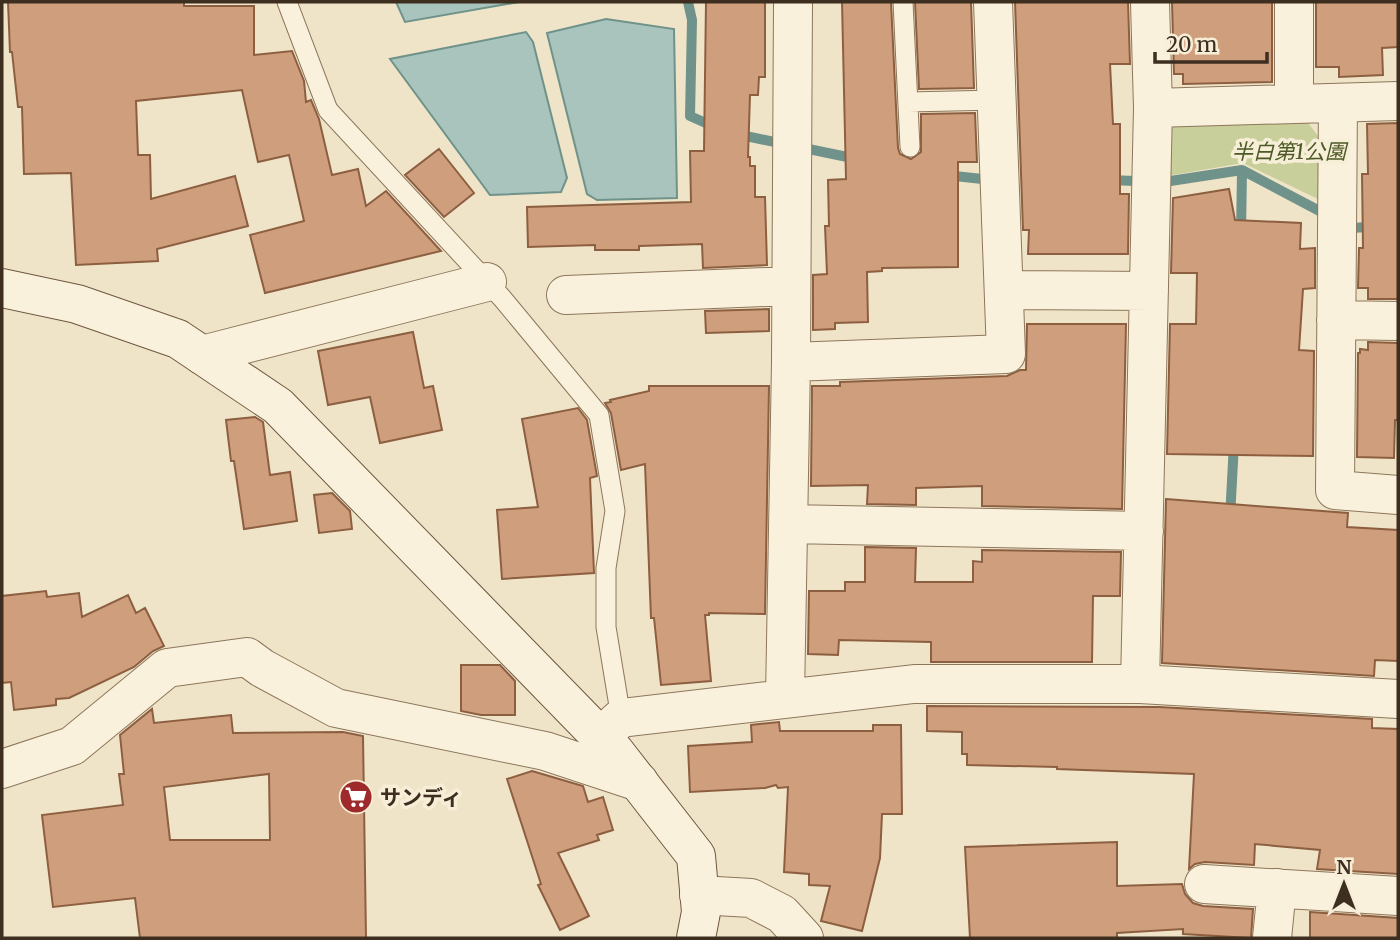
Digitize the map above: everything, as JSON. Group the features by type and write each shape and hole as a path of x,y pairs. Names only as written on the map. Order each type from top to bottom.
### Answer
{"street":[{"path":"785,698 791,362 793,2"},
{"path":"791,362 1006,354 993,2"},
{"path":"1140,684 1153,108 1150,2"},
{"path":"1294,2 1294,104"},
{"path":"1153,108 1398,101"},
{"path":"1338,103 1335,490 1398,495"},
{"path":"202,355 487,282"},
{"path":"566,295 791,286"},
{"path":"2,288 77,304 178,339 278,406 610,727 639,782 696,856 701,912 696,938"},
{"path":"1004,290 1149,291"},
{"path":"1336,320 1398,321"},
{"path":"788,524 1144,531"},
{"path":"2,769 72,746 167,668 247,657 336,708 545,751 639,782"},
{"path":"610,727 785,698 914,684 1140,684 1398,699"},
{"path":"1204,884 1398,896"},
{"path":"1272,938 1277,888"},
{"path":"699,895 751,898 782,915 804,938"}],"lane":[{"path":"287,2 328,110 487,282 599,415 615,511 606,568 610,727"},
{"path":"903,2 910,147"},
{"path":"908,102 997,100"}],"green space":[{"name":"半白第1公園","path":"1306,120 1318,136 1318,199 1243,163 1167,176 1168,131 1181,121"}],"water":[{"path":"396,2 519,2 405,22"},
{"path":"606,19 674,29 677,198 597,200 587,194 547,33"},
{"path":"526,32 533,42 567,178 561,192 490,195 390,59"}],"building":[{"path":"8,2 184,2 184,6 254,6 254,55 292,51 304,81 306,102 311,100 319,119 332,175 358,169 366,206 386,191 441,251 265,293 250,235 304,221 289,155 258,162 242,90 136,101 138,155 150,155 151,199 235,176 248,226 157,249 158,261 76,265 71,173 24,174 22,107 18,107 10,52"},
{"path":"706,2 765,2 765,77 759,77 758,95 750,95 748,157 750,166 755,166 755,197 765,197 767,265 703,268 702,244 639,246 639,250 595,250 595,245 528,247 527,207 691,202 690,151 704,151"},
{"path":"842,2 891,2 900,154 911,159 921,152 921,114 975,113 977,162 958,162 958,267 882,268 882,271 867,272 868,322 835,323 835,329 813,330 813,275 827,274 825,226 829,226 828,180 846,179"},
{"path":"915,2 971,2 974,88 919,89"},
{"path":"1015,2 1128,2 1130,64 1110,64 1113,124 1120,124 1120,194 1129,194 1128,254 1028,254 1029,230 1023,230"},
{"path":"1172,2 1272,2 1272,82 1183,84 1183,74 1174,74"},
{"path":"1316,2 1398,2 1398,47 1382,48 1383,75 1339,77 1339,67 1316,67"},
{"path":"1398,123 1398,299 1368,299 1368,288 1358,288 1359,248 1363,248 1362,174 1368,174 1367,124"},
{"path":"439,149 474,193 444,217 405,175"},
{"path":"1229,189 1235,220 1301,223 1300,249 1315,248 1315,288 1303,289 1299,350 1314,351 1313,456 1167,454 1170,324 1196,324 1197,273 1171,273 1173,198"},
{"path":"769,309 769,331 706,333 705,311"},
{"path":"1027,324 1126,324 1122,509 982,506 982,486 916,488 916,505 867,504 868,485 811,486 812,386 840,386 840,382 1007,376 1026,370"},
{"path":"413,332 424,388 433,386 442,430 380,443 370,397 328,405 318,351"},
{"path":"1368,342 1398,343 1398,420 1395,420 1394,458 1357,457 1358,353 1360,349 1368,350"},
{"path":"649,386 769,386 765,614 705,615 711,681 661,685 654,618 651,618 645,464 621,470 611,413 605,403 649,391"},
{"path":"578,408 587,420 597,476 590,478 594,573 502,579 497,510 538,507 522,419"},
{"path":"255,417 263,422 270,475 290,472 297,521 244,529 226,420"},
{"path":"332,493 350,511 352,529 319,533 314,495"},
{"path":"1166,499 1348,513 1347,527 1398,530 1398,661 1375,660 1374,676 1162,663"},
{"path":"865,547 916,548 915,582 973,582 973,561 982,562 982,550 1121,552 1120,596 1093,596 1092,662 931,662 931,642 839,640 838,655 808,654 809,591 845,591 845,582 865,582"},
{"path":"46,591 47,597 79,593 82,617 128,595 136,613 145,608 164,646 153,651 134,667 69,698 56,699 56,705 14,710 11,682 2,683 2,596"},
{"path":"461,665 500,665 515,681 515,715 481,715 461,711"},
{"path":"927,706 1159,707 1372,719 1372,728 1398,729 1398,874 1317,869 1320,850 1255,844 1254,865 1205,862 1195,864 1189,869 1194,774 967,765 967,754 962,754 962,732 927,731"},
{"path":"152,709 154,723 231,715 233,733 343,732 363,736 366,938 140,938 135,898 53,907 42,815 123,805 119,774 124,774 120,735","holes":["269,774 270,840 170,840 164,787"]},
{"path":"779,722 780,731 873,731 873,725 901,725 902,814 882,814 880,858 862,931 821,921 830,886 809,885 809,874 784,872 788,787 778,788 776,785 690,792 688,746 752,742 751,725"},
{"path":"532,771 583,786 588,802 603,797 613,830 597,835 599,840 558,853 589,916 560,930 538,885 541,884 507,779"},
{"path":"1117,842 1117,886 1182,884 1185,894 1193,903 1253,909 1251,938 1183,934 1183,929 1117,933 1117,938 970,938 965,847"},
{"path":"1310,912 1398,918 1398,938 1310,938"}],"waterway":[{"path":"688,2 692,20 690,116 717,128"},
{"path":"736,134 857,159"},
{"path":"1108,180 1164,182 1242,170 1329,216"},
{"path":"1241,235 1242,170"},
{"path":"945,175 992,180"},
{"path":"1346,225 1352,228 1398,225"},
{"path":"1230,518 1234,443"}],"place":[{"name":"サンディ","path":"356,797"}]}
